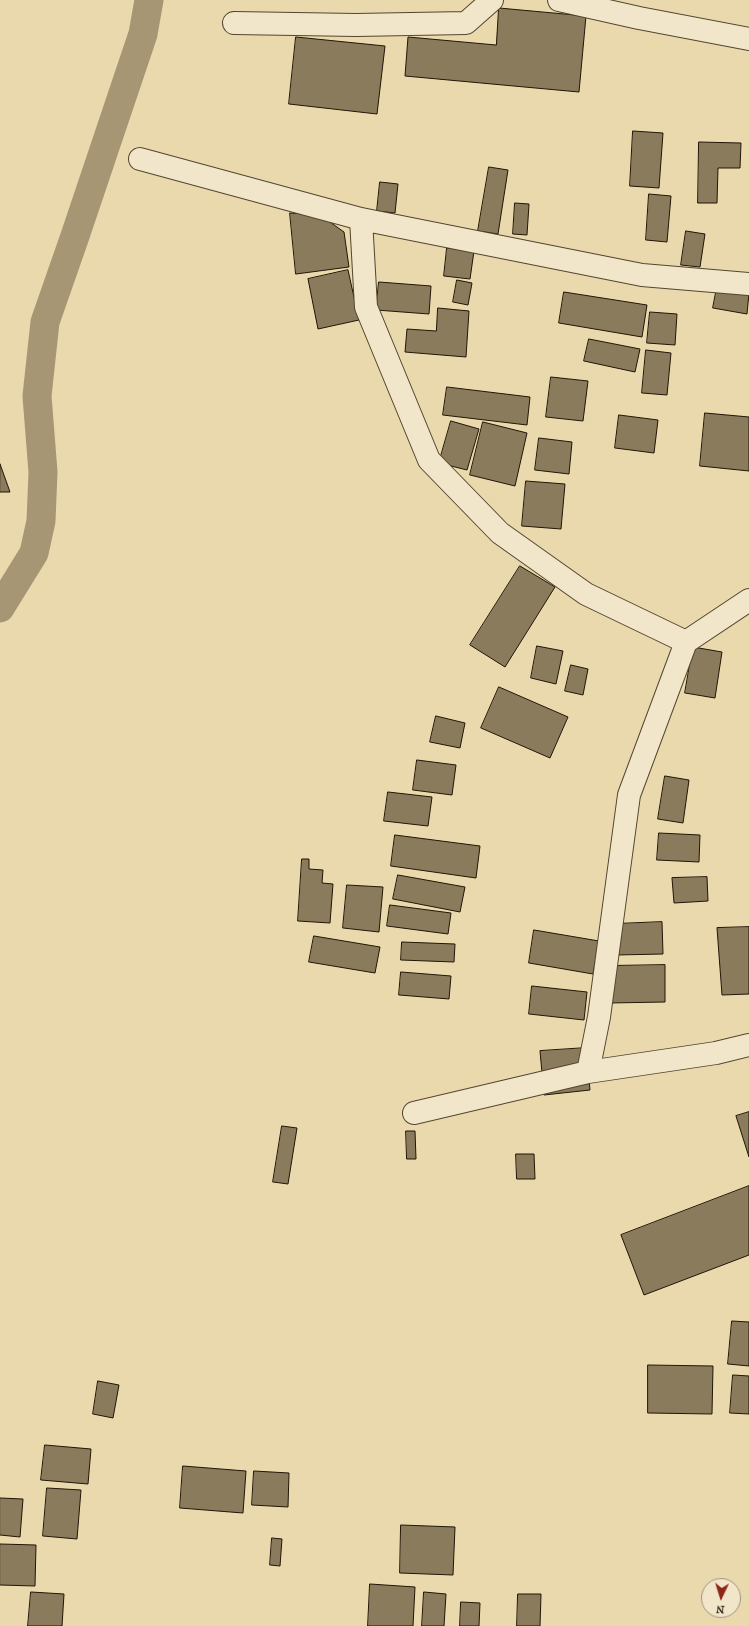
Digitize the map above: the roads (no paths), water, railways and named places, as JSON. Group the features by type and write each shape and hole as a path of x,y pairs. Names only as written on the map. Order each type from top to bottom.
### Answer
{"street":[{"path":"234,23 356,25 466,23 492,0"},
{"path":"559,0 639,18 749,39"},
{"path":"140,159 361,219 642,275 749,284"},
{"path":"361,219 366,306 429,460 500,533 586,594 686,642"},
{"path":"588,1072 599,1017 630,795 686,642 749,600"},
{"path":"414,1113 588,1072 716,1053 749,1045"}],"waterway":[{"path":"0,608 34,553 41,521 43,472 37,396 45,322 143,34 149,0"}]}
